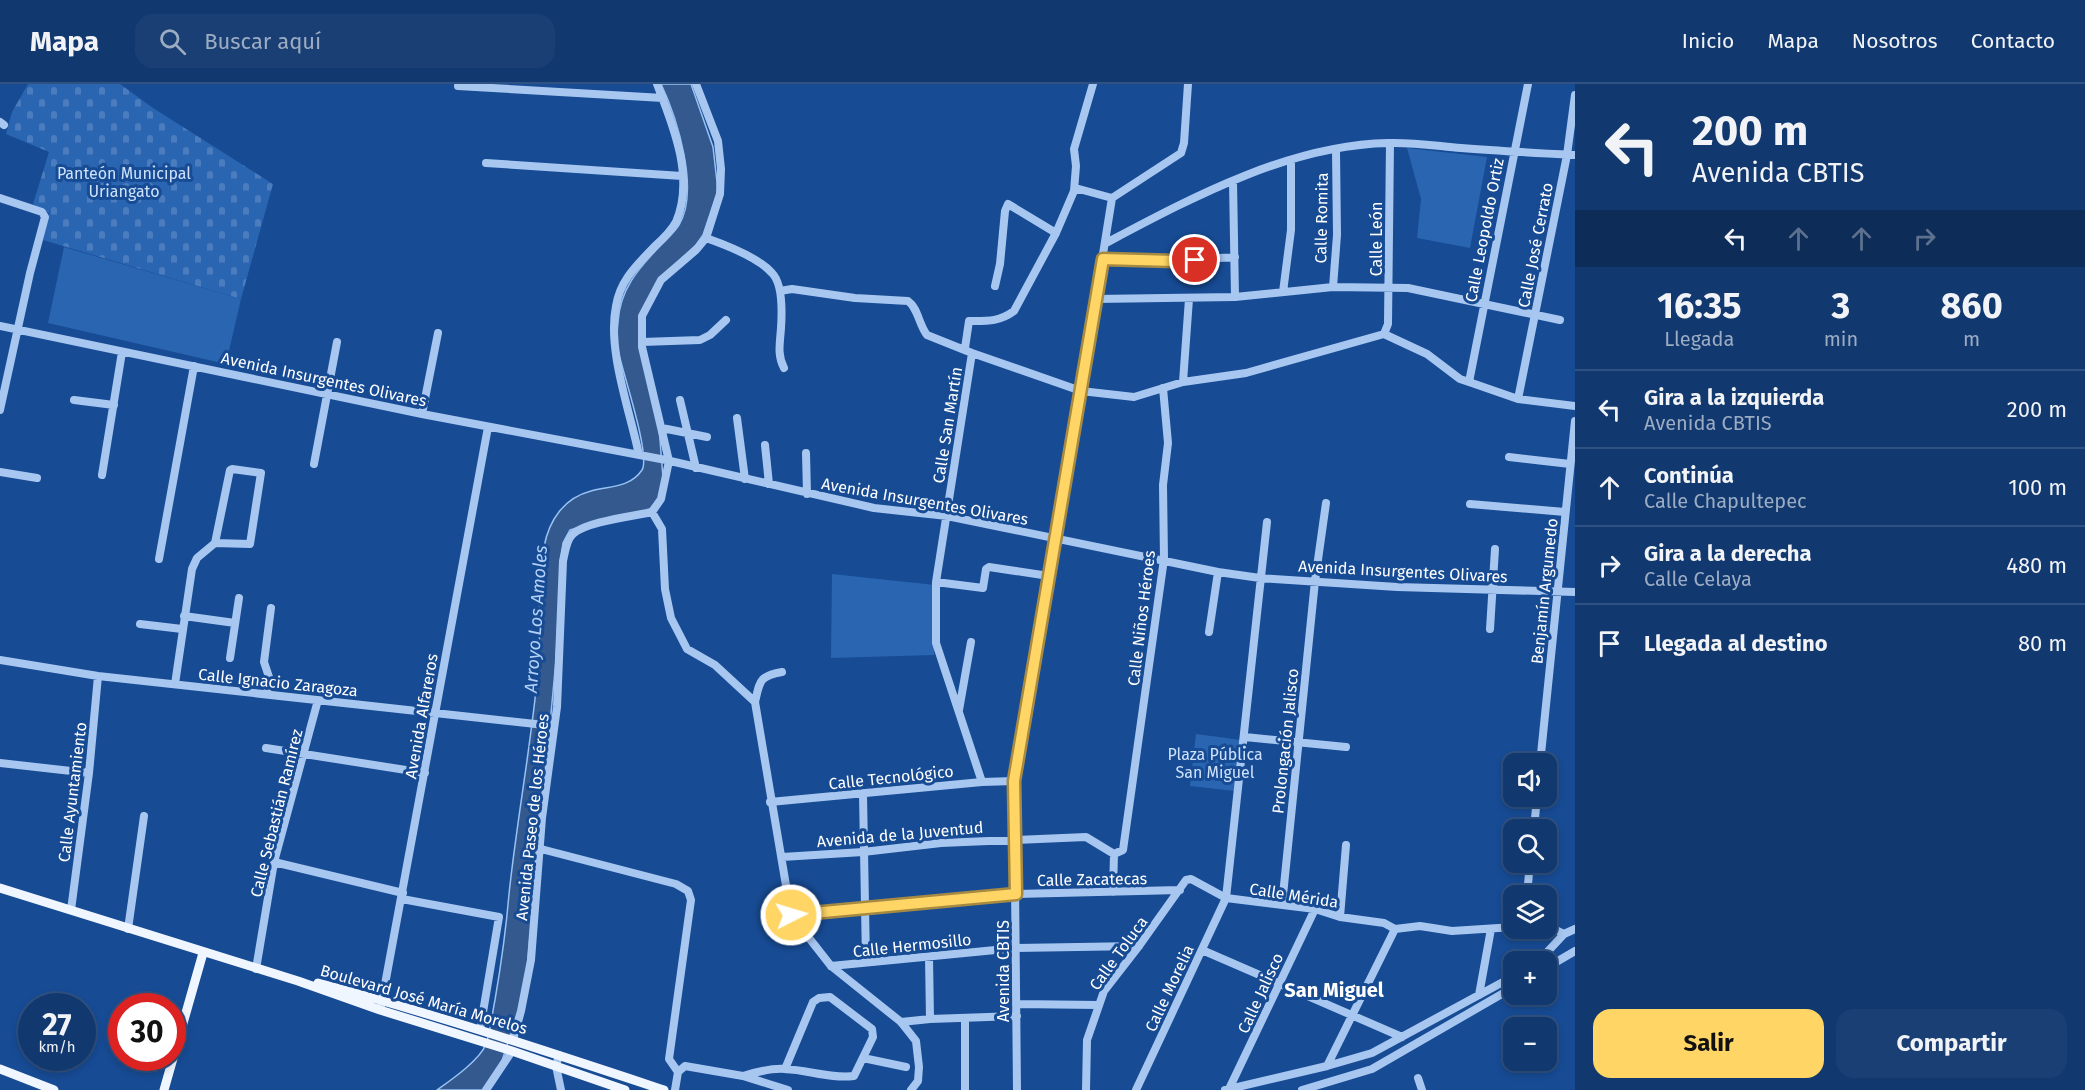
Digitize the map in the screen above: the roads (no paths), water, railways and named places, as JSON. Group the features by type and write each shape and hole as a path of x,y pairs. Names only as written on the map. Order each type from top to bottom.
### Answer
{"main road":[{"path":"0,888 298,981"},
{"path":"164,1090 203,952"},
{"name":"Boulevard José María Morelos","path":"298,981 312,982 382,1000 664,1090"},
{"name":"Boulevard José María Morelos","path":"298,981 625,1090"},
{"path":"0,1069 32,1086 54,1090"}],"street":[{"path":"641,456 614,346 615,307 630,272 671,230 680,211 682,176 676,136 657,84"},
{"path":"696,84 714,129 720,154 720,194 706,238 696,250 661,280 642,316 642,342 662,428 667,461 661,499 652,512 662,529 665,589 671,618 687,649 715,665 755,702"},
{"path":"995,286 1000,264 1005,211 1008,204 1056,233 1074,191 1074,149 1093,84"},
{"path":"1074,191 1079,189 1112,198 1181,153 1184,143 1188,84"},
{"name":"Calle Leopoldo Ortiz","path":"1469,382 1527,84"},
{"path":"458,86 663,98"},
{"name":"Calle José Cerrato","path":"1518,399 1571,155 1575,95"},
{"path":"1106,243 1168,210 1233,181 1291,160 1335,150 1390,143 1571,155"},
{"name":"Calle León","path":"1384,334 1388,324 1390,143"},
{"name":"Calle Romita","path":"1333,287 1337,235 1335,150"},
{"path":"1283,292 1291,230 1291,160"},
{"path":"486,163 682,176"},
{"path":"1233,181 1235,297"},
{"path":"0,198 45,214 0,410"},
{"name":"Avenida CBTIS","path":"1017,1090 1014,781 1112,198"},
{"name":"Calle San Martín","path":"982,782 936,643 936,582 969,351 969,321 993,321 1004,318 1014,311 1056,233"},
{"path":"706,238 757,262 773,274 780,291 781,324 778,358 784,368"},
{"path":"1103,259 1175,261 1235,257"},
{"path":"1095,299 1188,299 1235,297 1333,287 1389,287 1407,288 1560,320"},
{"path":"780,291 792,289 855,298 908,301 912,304 927,335 1081,391 1134,397 1183,382 1246,373 1384,334 1427,354 1460,379 1518,399 1575,406"},
{"path":"1183,382 1188,299"},
{"path":"642,342 699,340 710,335 726,320"},
{"name":"Avenida Insurgentes Olivares","path":"0,326 327,395 667,461 874,508 946,516 1164,559 1218,572 1260,578 1396,587 1575,592"},
{"path":"422,414 438,333"},
{"path":"315,464 337,342"},
{"path":"102,475 122,352"},
{"path":"159,559 194,366"},
{"name":"Calle Niños Héroes","path":"1114,854 1123,850 1164,559 1163,485 1168,443 1162,388"},
{"path":"74,400 114,405"},
{"path":"680,400 696,468"},
{"path":"737,418 745,479"},
{"name":"Benjamín Argumedo","path":"1541,753 1575,421"},
{"name":"Avenida Alfareros","path":"380,1010 488,427"},
{"path":"662,428 707,437"},
{"path":"765,445 769,484"},
{"path":"806,453 807,494"},
{"path":"1509,458 1570,464"},
{"path":"175,684 184,616 196,558 215,543 250,544 261,473 230,470 215,543"},
{"path":"0,472 37,478"},
{"name":"Prolongación Jalisco","path":"1282,905 1315,581 1326,503"},
{"path":"1470,504 1565,512"},
{"name":"Avenida Paseo de los Héroes","path":"512,1040 521,1011 531,960 542,818 557,707 563,561 573,534 592,525 652,512"},
{"name":"Calle Morelia","path":"1136,1090 1226,898 1267,522"},
{"path":"1490,629 1495,549"},
{"path":"936,582 983,588 987,567 1049,576"},
{"path":"1209,632 1218,572"},
{"path":"230,658 238,598"},
{"path":"267,694 269,677 264,662 271,608"},
{"path":"184,616 235,623"},
{"path":"140,624 182,629"},
{"path":"959,712 971,642"},
{"name":"Calle Ignacio Zaragoza","path":"0,660 98,676 553,726"},
{"path":"782,672 768,674 762,678 755,702 770,802 791,915 831,966 901,1022 916,1041 918,1081 911,1090"},
{"name":"Calle Ayuntamiento","path":"71,910 98,676"},
{"name":"Calle Sebastián Ramírez","path":"256,969 274,861 318,700"},
{"path":"1245,737 1346,747"},
{"path":"266,748 425,773"},
{"path":"0,763 88,773"},
{"name":"Calle Tecnológico","path":"770,802 1014,781"},
{"path":"863,794 863,909 866,962"},
{"path":"128,929 144,816"},
{"name":"Avenida de la Juventud","path":"782,857 863,852 941,843 1086,837 1114,854"},
{"path":"1340,917 1346,845"},
{"path":"541,849 676,884 688,891 691,900 669,1059 678,1072"},
{"path":"1113,892 1114,854"},
{"path":"274,861 402,896"},
{"name":"Calle Mérida","path":"1191,879 1226,898 1315,909 1340,917 1384,923 1395,929"},
{"name":"Calle Toluca","path":"1086,1090 1087,1040 1104,991 1186,880 1191,879"},
{"name":"Calle Zacatecas","path":"791,915 1016,894 1180,890"},
{"name":"Avenida Paseo de los Héroes","path":"402,896 499,917 482,1031"},
{"name":"Calle Jalisco","path":"1227,1090 1315,909"},
{"path":"1327,1066 1395,929 1420,926 1452,932 1503,928"},
{"path":"1479,995 1491,929"},
{"path":"1549,951 1562,937 1575,929"},
{"path":"1557,933 1562,937"},
{"path":"1562,937 1561,948 1572,953"},
{"name":"Calle Hermosillo","path":"831,966 1016,948 1139,946"},
{"path":"1202,950 1402,1037"},
{"path":"1557,962 1572,953"},
{"path":"929,957 930,1019"},
{"path":"1227,1090 1252,1087 1372,1053 1503,982"},
{"path":"1302,1090 1372,1069 1503,993"},
{"path":"743,1076 784,1069 842,1078 854,1076 873,1037 872,1029 830,997 819,998 813,1002 784,1069"},
{"path":"1016,1004 1098,1005"},
{"path":"901,1022 1017,1016"},
{"path":"965,1019 966,1090"},
{"path":"486,1090 509,1051"},
{"path":"559,1055 556,1066 561,1090"},
{"path":"863,1058 906,1067"},
{"path":"675,1090 678,1072 685,1066 743,1076 788,1090"},
{"path":"1418,1078 1422,1090"},
{"path":"918,1081 924,1090"}],"district":[{"name":"San Miguel","path":"1334,990"}],"park label":[{"name":"Panteón Municipal Uriangato","path":"124,182"},
{"name":"Plaza Pública San Miguel","path":"1215,763"}],"water label":[{"name":"Arroyo Los Amoles","path":"536,619"}]}
